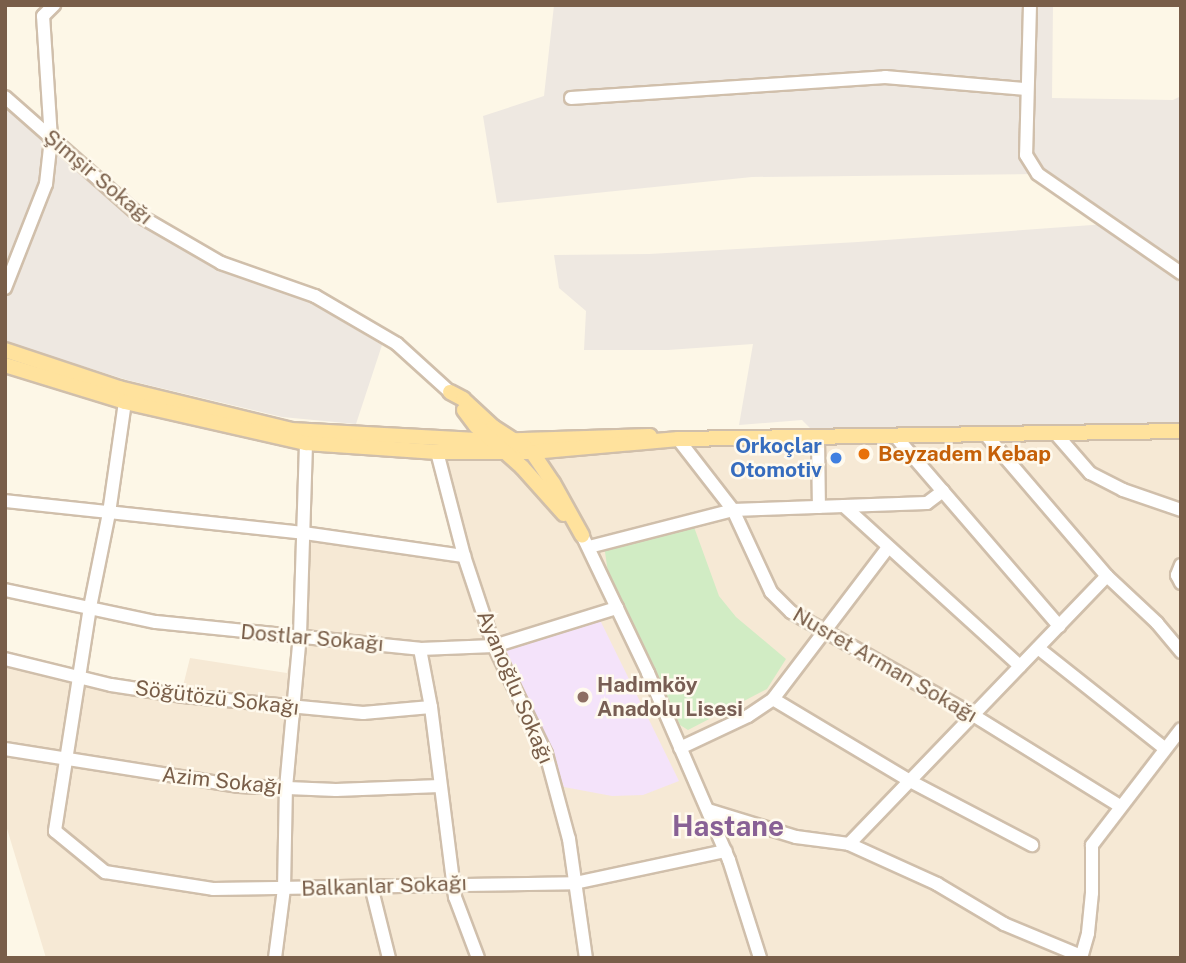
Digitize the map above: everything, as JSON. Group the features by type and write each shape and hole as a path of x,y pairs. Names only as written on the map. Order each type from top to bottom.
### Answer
{"main road":[{"path":"5,350 119,388 291,430 491,442 623,435 678,439 818,439 1181,431"},
{"path":"5,365 125,402 306,443 438,452 506,453 678,439"},
{"path":"450,392 463,398 492,427 532,452 586,541"},
{"path":"450,392 491,442 506,453 586,541"}],"street":[{"path":"5,288 46,184 51,139 43,16 54,5"},
{"path":"1030,5 1026,155 1038,174 1181,273"},
{"path":"571,98 885,77 1027,89"},
{"name":"Şimşir Sokağı","path":"5,97 140,216 221,263 315,296 397,344 450,392"},
{"path":"65,759 90,607 109,513 125,402"},
{"path":"1056,434 1090,473 1115,486 1181,510"},
{"path":"986,435 1107,576 1157,623 1181,652"},
{"path":"896,437 1059,626"},
{"name":"Nusret Arman Sokağı","path":"678,439 733,510 771,592 792,612 973,715 1120,806"},
{"path":"818,439 819,507"},
{"path":"275,958 284,889 286,788 300,635 306,443"},
{"name":"Ayanoğlu Sokağı","path":"438,452 464,556 494,646 546,754 569,839 586,958"},
{"path":"760,958 726,851 586,541 733,510 928,503 943,491"},
{"path":"5,502 304,533 464,556"},
{"path":"844,506 887,549 1020,666"},
{"path":"680,748 748,716 773,699 887,549"},
{"path":"1181,565 1177,575 1181,583"},
{"path":"849,844 1107,576"},
{"name":"Dostlar Sokağı","path":"5,590 201,629 300,635 420,649 494,646 617,608"},
{"path":"1038,648 1164,748"},
{"path":"420,649 431,707 453,883 478,958"},
{"name":"Söğütözü Sokağı","path":"5,659 80,678 183,696 363,713 431,707"},
{"path":"773,699 910,781 1032,845"},
{"path":"708,810 796,837 849,844 937,884 1004,924 1081,957 1088,933 1092,893 1091,845 1181,729"},
{"name":"Azim Sokağı","path":"5,749 215,783 286,788 440,786"},
{"name":"Balkanlar Sokağı","path":"65,759 55,831 105,872 213,890 453,883 575,883 726,851"},
{"path":"371,886 389,958"}],"shaded area":[{"path":"554,5 1053,5 1052,98 1173,100 1181,96 1181,431 813,431 802,420 739,425 753,344 668,350 584,350 586,311 559,288 554,255 649,254 1106,224 1038,174 752,177 497,203 483,116 544,96"},
{"path":"5,106 136,222 218,269 307,301 382,345 356,424 282,417 127,380 5,342"},
{"path":"1181,426 1181,958 46,958 5,822 5,665 87,687 181,694 190,658 287,673 295,634 297,550 304,533 462,554 440,436 650,436"},
{"name":"Hadımköy Anadolu Lisesi","path":"600,620 679,781 643,795 612,796 564,787 549,744 506,650"}],"green space":[{"path":"694,527 719,596 736,617 786,659 767,689 688,730 680,725 608,573 604,545"}],"place":[{"name":"Beyzadem Kebap","path":"864,454"},
{"name":"Orkoçlar Otomotiv","path":"836,458"},
{"name":"Hadımköy Anadolu Lisesi","path":"583,697"}],"district":[{"name":"Hastane","path":"728,826"}]}
